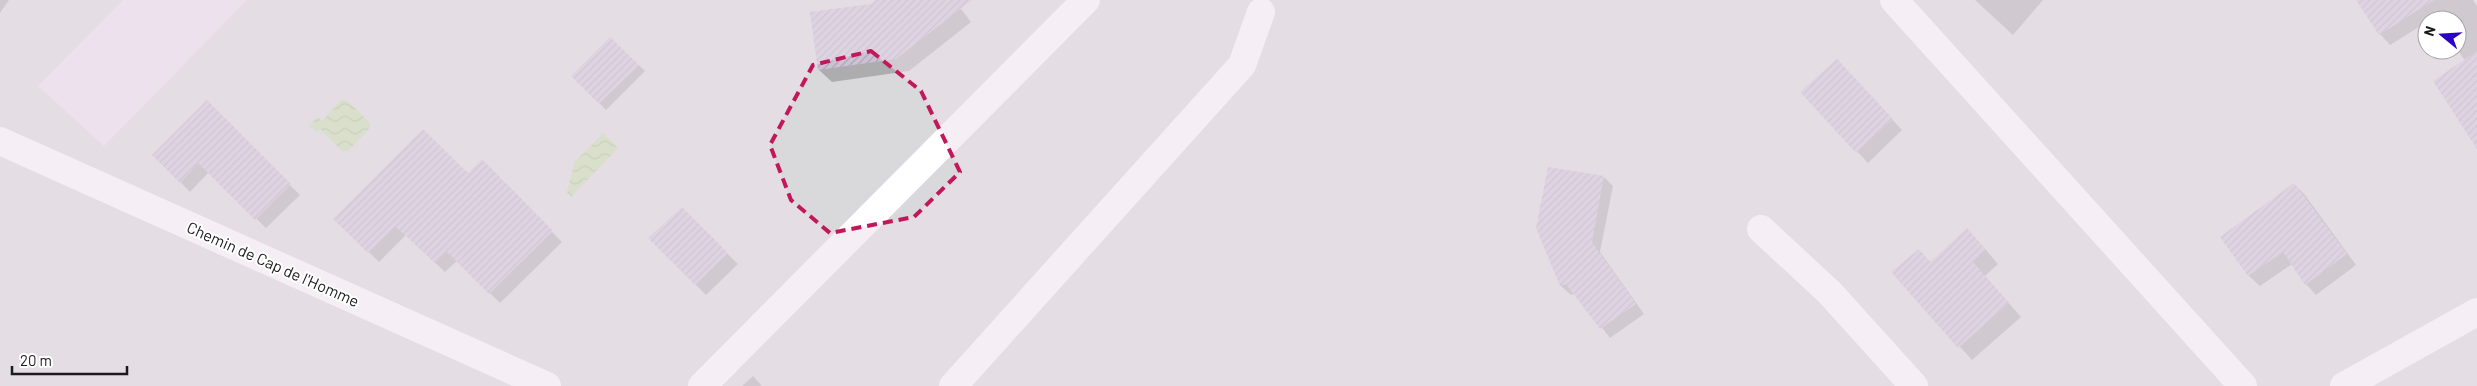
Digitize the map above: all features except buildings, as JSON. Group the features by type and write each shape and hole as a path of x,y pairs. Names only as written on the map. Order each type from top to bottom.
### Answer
{"street":[{"path":"702,386 1086,0"},
{"path":"1894,0 2243,386"},
{"path":"953,386 1242,65 1262,12"},
{"name":"Chemin de Cap de l'Homme","path":"0,141 547,386"},
{"path":"1761,229 1830,293 1914,386"},
{"path":"2344,386 2477,312"}],"highlighted area":[{"path":"871,51 921,91 960,172 914,217 830,233 791,200 770,145 813,65"}],"shaded area":[{"path":"0,0 123,0 38,86 104,146 247,0 2477,0 2477,386 0,386"}],"water":[{"path":"341,100 348,101 370,123 370,128 348,151 342,151 320,129 317,132 309,126 317,117 322,121"},
{"path":"603,133 618,148 571,197 567,193 574,163"}]}
